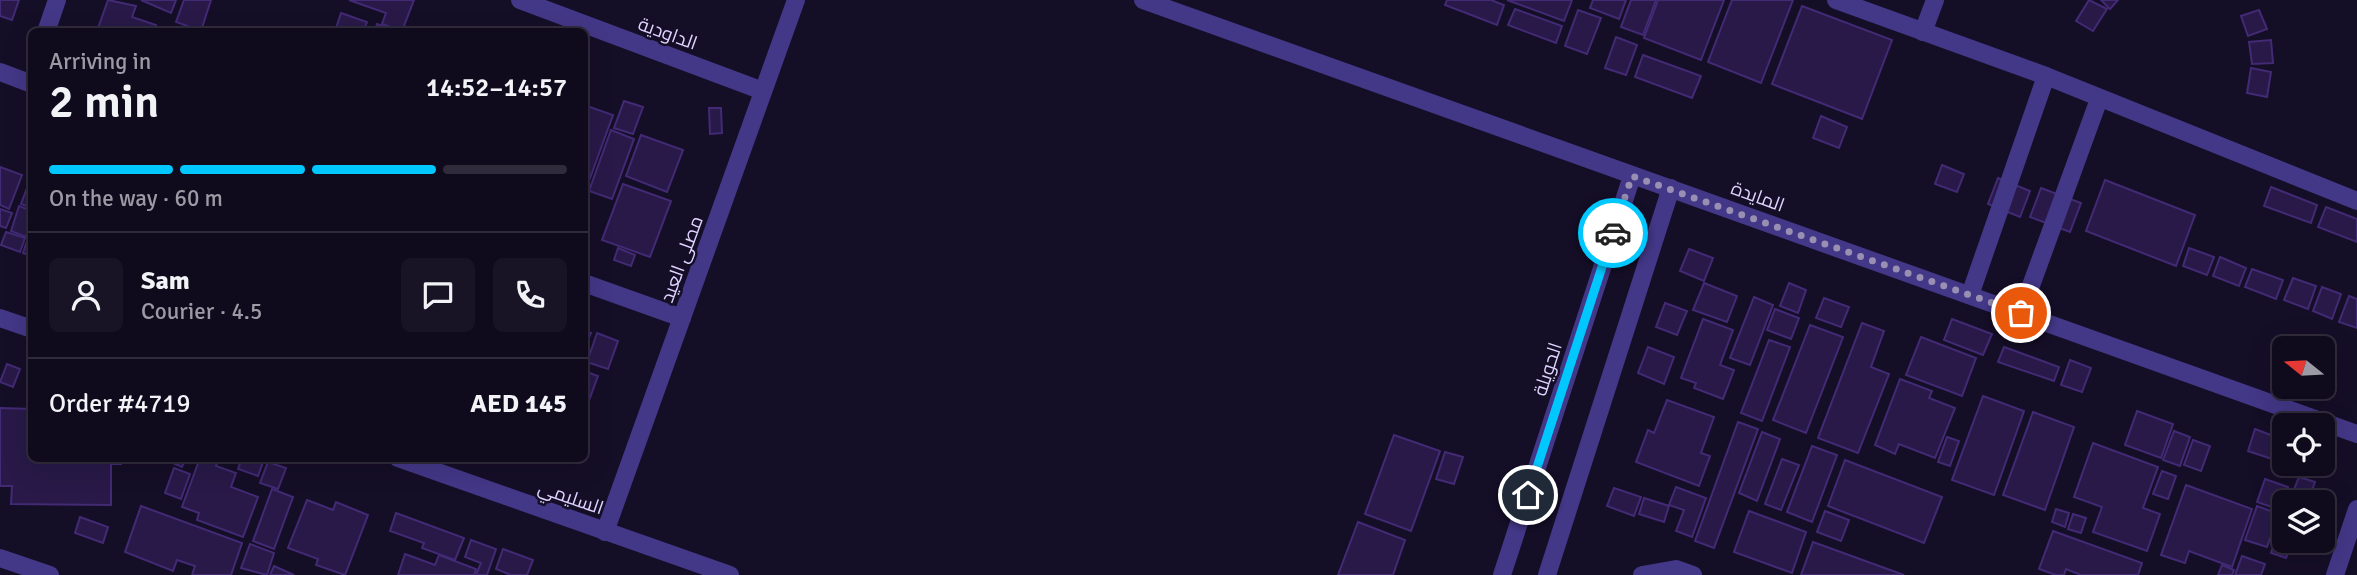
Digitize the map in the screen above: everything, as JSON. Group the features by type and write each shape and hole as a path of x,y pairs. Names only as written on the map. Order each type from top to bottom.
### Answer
{"street":[{"path":"47,28 57,0"},
{"name":"الداودية","path":"520,0 763,91"},
{"name":"مصلى العيد","path":"605,532 796,0"},
{"name":"المايدة","path":"1143,0 1163,3 1632,176 2357,434"},
{"path":"1836,0 2046,76 2357,201"},
{"path":"1923,32 1935,0"},
{"path":"0,72 28,80"},
{"path":"1970,295 2046,76"},
{"path":"2021,313 2099,99"},
{"name":"الحويلة","path":"1502,575 1632,176"},
{"path":"1547,575 1671,188"},
{"path":"588,284 682,318"},
{"path":"0,318 28,328"},
{"name":"السليمي","path":"409,462 730,575"},
{"path":"2335,575 2357,509"},
{"path":"0,558 23,571 50,575"},
{"path":"1642,575 1676,569 1693,575"}],"building":[{"path":"0,0 19,0 12,20 0,16"},
{"path":"108,0 136,6 132,17 156,25 155,28 98,28"},
{"path":"141,0 176,0 171,13"},
{"path":"184,0 211,0 202,28 176,22"},
{"path":"349,0 414,0 403,28 382,24 386,13"},
{"path":"1447,0 1491,0 1504,5 1497,25 1445,5"},
{"path":"1507,0 1572,0 1564,21"},
{"path":"1593,0 1626,0 1619,19 1590,8"},
{"path":"1631,0 1656,0 1643,35 1621,27"},
{"path":"1658,0 1724,0 1701,60 1644,38"},
{"path":"1732,0 1793,0 1761,83 1708,62"},
{"path":"2089,0 2107,9 2093,31 2076,21"},
{"path":"2101,0 2118,0 2110,9"},
{"path":"1802,6 1892,40 1862,119 1772,84"},
{"path":"1515,9 1562,26 1556,43 1508,25"},
{"path":"1578,10 1601,18 1587,54 1565,46"},
{"path":"2259,10 2267,29 2248,36 2241,16"},
{"path":"341,13 367,22 365,28 336,28"},
{"path":"1616,37 1637,45 1626,75 1605,68"},
{"path":"2271,40 2273,63 2252,64 2249,42"},
{"path":"1643,55 1701,76 1692,98 1635,77"},
{"path":"2251,68 2271,72 2267,97 2247,93"},
{"path":"624,101 643,107 633,134 614,128"},
{"path":"588,106 613,115 588,181"},
{"path":"709,108 721,108 722,133 710,134"},
{"path":"1821,116 1847,127 1839,148 1813,138"},
{"path":"611,130 634,139 612,199 589,191"},
{"path":"641,135 683,150 667,192 626,176"},
{"path":"1942,165 1964,174 1957,192 1935,184"},
{"path":"0,167 22,175 9,209 0,205"},
{"path":"1998,178 2030,191 2020,217 1988,204"},
{"path":"2105,180 2195,215 2176,266 2086,231"},
{"path":"623,184 671,201 650,257 602,240"},
{"path":"28,186 28,207 21,204"},
{"path":"2271,187 2317,205 2311,223 2264,206"},
{"path":"2041,188 2081,203 2070,232 2030,217"},
{"path":"19,206 28,209 26,237 11,231"},
{"path":"2326,207 2357,219 2357,242 2318,227"},
{"path":"0,209 12,213 6,228 0,226"},
{"path":"6,232 25,238 20,252 1,245"},
{"path":"28,238 28,255 23,253"},
{"path":"618,248 635,255 631,266 614,260"},
{"path":"2189,248 2214,257 2207,275 2183,266"},
{"path":"1689,249 1713,258 1704,281 1680,271"},
{"path":"2220,257 2246,268 2239,286 2213,276"},
{"path":"2252,269 2283,280 2276,299 2245,287"},
{"path":"2293,278 2316,286 2308,309 2284,300"},
{"path":"1704,283 1737,296 1727,322 1693,310"},
{"path":"1789,283 1806,290 1798,313 1780,306"},
{"path":"2322,287 2341,294 2332,319 2313,311"},
{"path":"2349,296 2357,299 2357,328 2339,322"},
{"path":"1754,297 1773,305 1750,365 1730,358"},
{"path":"1824,298 1849,307 1841,327 1816,318"},
{"path":"1665,303 1687,311 1677,335 1656,327"},
{"path":"1775,309 1799,318 1791,339 1767,330"},
{"path":"1703,319 1733,330 1720,365 1734,370 1723,399 1694,388 1696,383 1681,378"},
{"path":"1952,319 1992,334 1983,355 1944,340"},
{"path":"1862,323 1884,331 1871,367 1889,374 1858,453 1818,438"},
{"path":"1810,325 1843,337 1806,433 1773,420"},
{"path":"597,333 618,341 608,369 588,362"},
{"path":"1921,337 1976,358 1962,396 1906,375"},
{"path":"1769,340 1790,347 1762,421 1741,413"},
{"path":"1648,347 1674,357 1664,384 1638,373"},
{"path":"2004,347 2059,367 2054,381 1998,362"},
{"path":"2070,360 2091,368 2082,392 2061,385"},
{"path":"7,364 20,369 13,387 0,382"},
{"path":"588,372 598,376 588,403"},
{"path":"1900,379 1932,391 1929,398 1955,408 1935,458 1899,444 1895,454 1875,445"},
{"path":"1983,396 2024,411 1994,495 1952,480"},
{"path":"1667,400 1714,417 1701,453 1710,456 1699,486 1636,462 1648,430 1654,433"},
{"path":"0,408 28,409 28,462 121,462 111,464 111,505 11,504 12,486 0,486"},
{"path":"2137,411 2173,424 2161,458 2125,445"},
{"path":"2033,412 2074,427 2045,510 2003,495"},
{"path":"1738,422 1758,429 1714,548 1695,541"},
{"path":"2255,429 2272,435 2272,459 2248,451"},
{"path":"2174,431 2190,437 2180,466 2163,460"},
{"path":"1762,432 1780,439 1757,501 1739,493"},
{"path":"1394,435 1440,451 1411,531 1365,514"},
{"path":"1947,437 1959,441 1950,466 1938,462"},
{"path":"2193,440 2210,446 2201,471 2184,465"},
{"path":"2093,443 2158,467 2143,508 2160,514 2147,551 2093,532 2102,507 2074,497"},
{"path":"1812,446 1837,455 1812,522 1787,512"},
{"path":"1445,452 1463,457 1454,484 1436,479"},
{"path":"1782,459 1799,465 1781,510 1765,504"},
{"path":"1845,460 1942,497 1924,543 1828,506"},
{"path":"170,462 184,462 182,467"},
{"path":"199,462 218,462 216,466 236,473 231,487 258,497 243,537 197,520 199,513 182,507"},
{"path":"241,462 263,462 258,476 238,469"},
{"path":"268,462 286,468 278,489 260,483"},
{"path":"174,468 190,474 181,499 165,493"},
{"path":"2162,471 2176,476 2168,499 2153,494"},
{"path":"2299,477 2315,482 2312,490 2294,490"},
{"path":"2265,479 2288,487 2287,490 2272,490 2272,507 2257,502"},
{"path":"2186,485 2252,509 2232,567 2189,551 2185,563 2161,555"},
{"path":"1676,487 1706,498 1692,537 1676,531 1684,510 1669,505"},
{"path":"1614,488 1641,497 1634,516 1607,506"},
{"path":"272,489 293,497 274,549 253,541"},
{"path":"1644,498 1669,506 1664,522 1639,514"},
{"path":"307,500 333,510 336,502 368,515 345,575 316,565 318,559 288,548"},
{"path":"141,506 242,543 231,575 192,575 195,566 177,560 173,571 125,552"},
{"path":"2257,506 2272,511 2272,533 2267,547 2245,540"},
{"path":"2056,509 2069,513 2065,527 2052,522"},
{"path":"1749,511 1806,532 1792,573 1734,552"},
{"path":"1825,511 1849,520 1841,541 1817,532"},
{"path":"396,513 464,538 455,560 422,548 424,543 390,531"},
{"path":"2073,514 2086,518 2081,533 2068,529"},
{"path":"80,517 108,527 103,543 75,533"},
{"path":"1358,522 1405,540 1393,575 1338,575"},
{"path":"2053,531 2142,563 2138,575 2081,575 2066,569 2064,575 2056,575 2039,569"},
{"path":"471,540 496,549 487,575 476,575 481,563 465,557"},
{"path":"1813,542 1904,575 1801,575"},
{"path":"250,544 274,553 267,575 241,568"},
{"path":"503,549 533,560 527,575 511,575 496,569"},
{"path":"2272,550 2272,553 2288,553 2286,558 2271,553"},
{"path":"405,554 435,565 439,555 476,569 474,575 398,575"},
{"path":"2242,556 2265,564 2261,575 2235,575"},
{"path":"2222,565 2234,570 2232,575 2218,575"},
{"path":"274,566 294,575 270,575"}],"way so far":[{"path":"1613,233 1632,176 2021,313"}],"route":[{"path":"1528,495 1613,233"}]}
